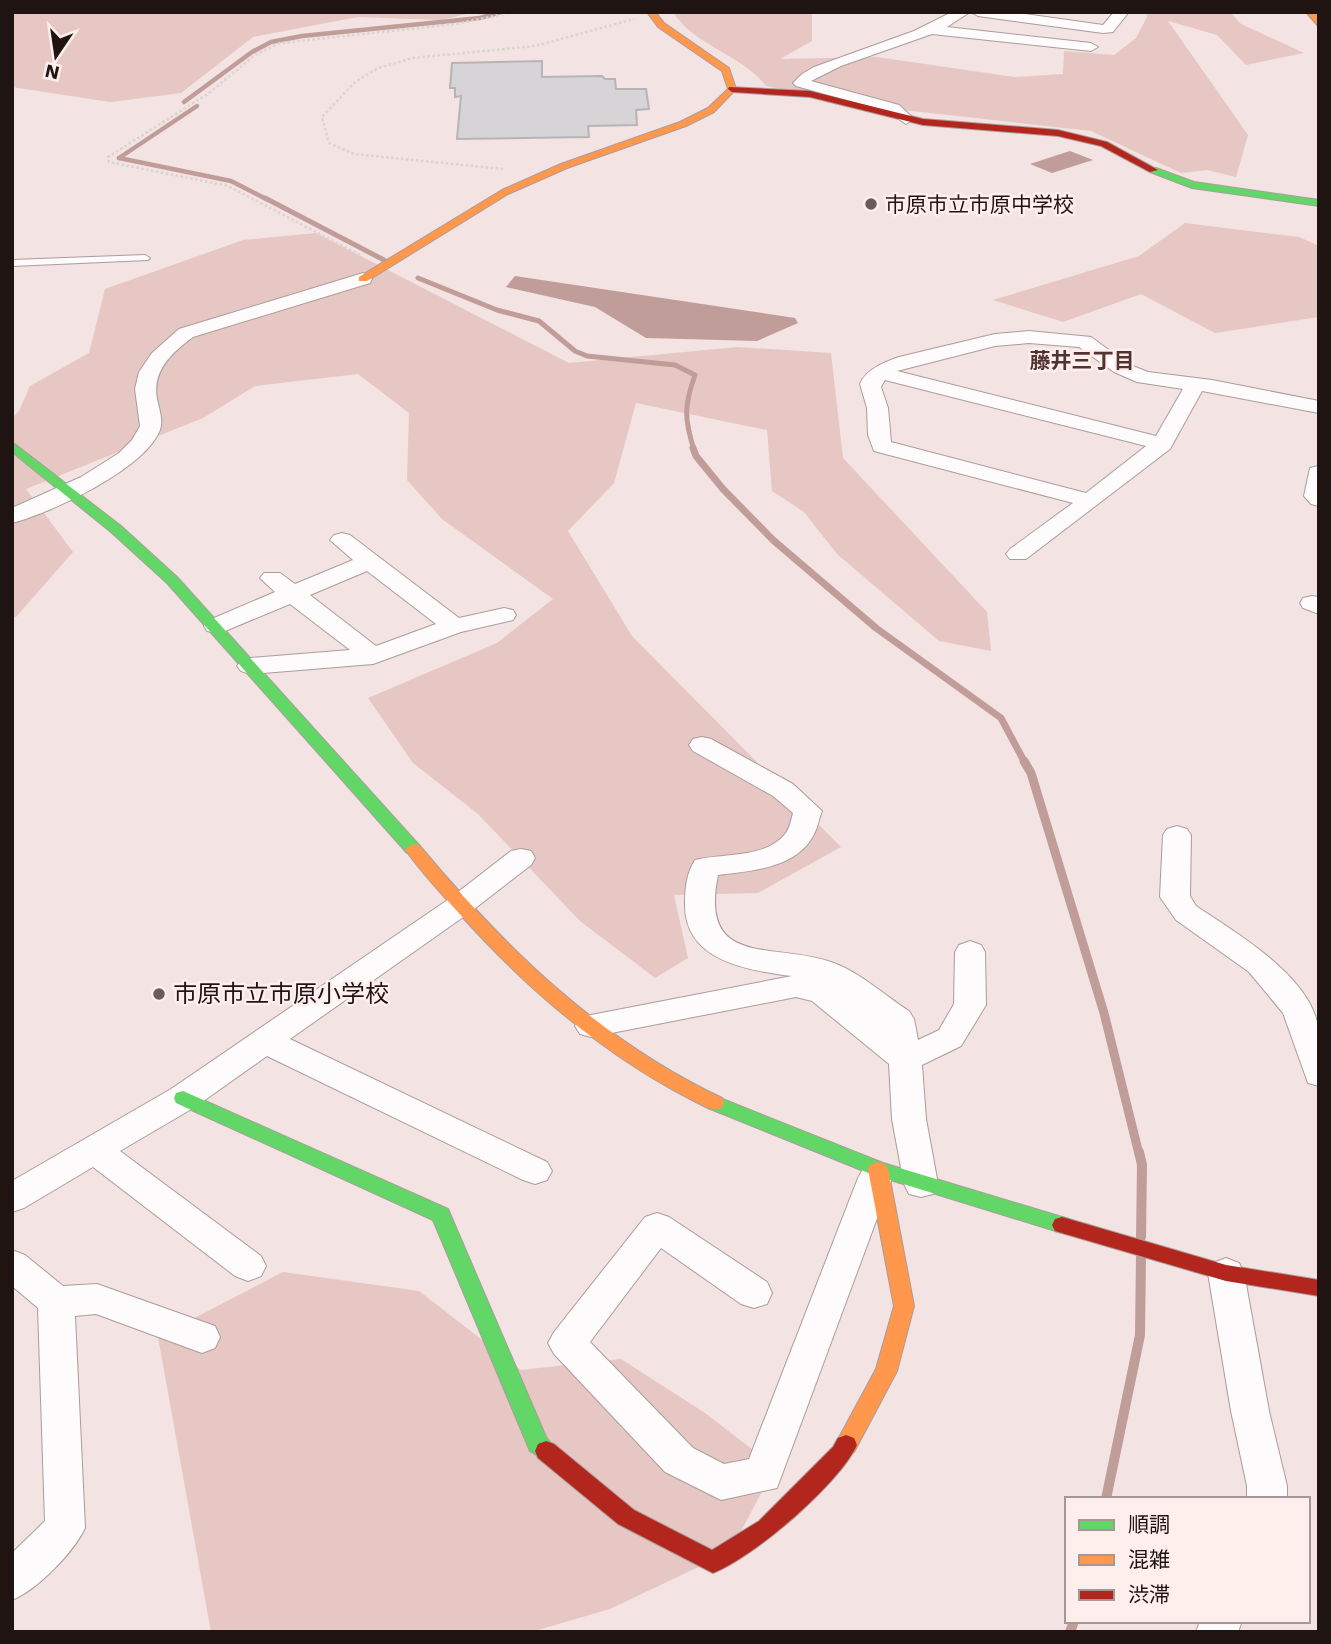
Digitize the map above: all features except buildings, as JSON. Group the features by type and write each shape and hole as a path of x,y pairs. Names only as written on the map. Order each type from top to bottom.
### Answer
{"main road":[{"path":"1310,12 1319,25"},
{"path":"644,15 726,70 732,89"},
{"path":"362,279 395,262 503,193 562,166 699,117 714,108 732,89"},
{"path":"732,89 810,94 906,119 1058,132 1104,144 1159,173 1192,185 1319,203"},
{"path":"12,446 172,580 404,838 459,906 542,987 591,1026 688,1092 878,1170 921,1184 1226,1273 1319,1288"},
{"path":"183,1098 441,1215 538,1444 626,1517 713,1562 767,1528 841,1454 887,1371 904,1306 878,1170"}],"street":[{"path":"906,119 893,108 801,83 803,79 828,66 930,29 963,12"},
{"path":"978,12 1103,29 1108,29 1125,14"},
{"path":"930,29 1091,47"},
{"path":"12,516 69,491 110,469 143,442 150,429 145,388 149,374 169,346 177,340 186,334 251,311 362,279"},
{"path":"1090,501 882,446 877,436 876,400 870,389 871,381 906,360 995,340 1029,337 1084,341 1121,368 1144,378 1196,384 1319,407"},
{"path":"881,373 1162,444"},
{"path":"1018,554 1162,444 1196,384"},
{"path":"1318,473 1315,496 1319,499"},
{"path":"342,540 454,626"},
{"path":"216,626 368,562"},
{"path":"272,578 373,656"},
{"path":"250,666 373,656 454,626 504,615"},
{"path":"702,745 750,769 783,790 807,811 801,834 784,851 755,860 705,867 699,889 699,920 713,944 750,959 822,970 898,1019 905,1059 909,1119 921,1184"},
{"path":"1177,835 1175,897 1186,914 1260,964 1297,1009 1319,1074"},
{"path":"12,1198 183,1098 459,906 521,858"},
{"path":"905,1059 950,1038 970,1005 970,952"},
{"path":"591,1026 796,986 821,993 905,1059"},
{"path":"265,1041 535,1171"},
{"path":"94,1150 248,1266"},
{"path":"754,1293 657,1227 567,1343 679,1460 721,1482 763,1475 878,1170"},
{"path":"12,1265 56,1302 97,1299 202,1337"},
{"path":"1226,1273 1267,1497"},
{"path":"12,1581 65,1528 56,1302"}],"lane":[{"path":"12,263 145,258"}],"path":[{"path":"12,18 15,12"},
{"path":"395,262 360,255 228,186 109,162 107,157 209,93 255,55 280,43 467,22 513,12"},
{"path":"511,168 354,154 330,143 322,117 355,82 378,68 413,58 535,46 644,15"}],"shaded area":[{"path":"12,12 475,12 441,20 358,17 253,37 181,93 110,102 12,87"},
{"path":"673,12 812,12 812,41 780,59 877,57 1014,77 1063,74 1064,51 1114,55 1136,38 1147,17 1146,12 1230,12 1241,24 1304,53 1246,65 1217,35 1168,21 1248,135 1236,177 1207,170 1181,173 1091,131 876,107 766,86 744,66 693,34"},
{"path":"1070,151 1093,160 1052,173 1030,164"},
{"path":"1185,223 1299,237 1319,246 1319,317 1215,333 1141,294 1063,322 993,300 1139,256"},
{"path":"316,233 569,363 737,347 831,353 843,458 987,612 991,651 939,641 837,554 804,512 772,491 767,430 636,403 614,483 568,531 632,636 841,847 758,893 674,895 688,958 655,978 580,921 478,814 413,763 368,698 497,643 553,599 442,519 407,480 409,413 358,374 255,386 203,418 26,489 73,552 16,617 12,617 12,418 19,411 30,386 89,353 105,289 243,240"},
{"path":"515,276 795,318 798,323 757,341 646,338 595,307 506,287"},
{"path":"283,1272 419,1291 521,1370 621,1359 705,1413 775,1467 730,1552 610,1609 531,1632 211,1632 158,1337"}],"waterway":[{"path":"184,102 252,52 271,42 302,36 480,18 501,12"},
{"path":"197,106 119,158 231,181 268,200"},
{"path":"265,198 384,260"},
{"path":"418,278 497,310 539,321 575,351 587,356 675,365 695,375 687,412 694,450"},
{"path":"693,448 696,456 723,489 773,540 876,628 1001,718 1025,763"},
{"path":"1024,761 1031,773 1104,1013 1139,1154"},
{"path":"1139,1152 1142,1165 1141,1237"},
{"path":"1106,1497 1140,1335 1141,1257"},
{"path":"1070,1632 1073,1623"}],"traffic: fast":[{"path":"1153,170 1192,185 1319,203"},
{"path":"12,446 116,529 172,580 413,849"},
{"path":"183,1098 441,1215 538,1444 546,1451"},
{"path":"715,1103 878,1169 1062,1225"}],"traffic: slow":[{"path":"363,279 505,192 564,166 683,124 711,110 732,89 726,70 661,25 651,12"},
{"path":"1310,12 1319,25"},
{"path":"413,849 476,922 550,994 631,1057 673,1083 715,1103"},
{"path":"846,1445 886,1371 904,1306 878,1169"}],"traffic: jam":[{"path":"732,89 810,94 923,122 1058,133 1104,144 1153,170"},
{"path":"1062,1225 1226,1273 1319,1288"},
{"path":"546,1451 626,1517 713,1562 767,1528 841,1454 846,1445"}],"place":[{"name":"市原市立市原中学校","path":"871,204"},
{"name":"市原市立市原小学校","path":"159,994"}],"district":[{"name":"藤井三丁目","path":"1082,360"}]}
